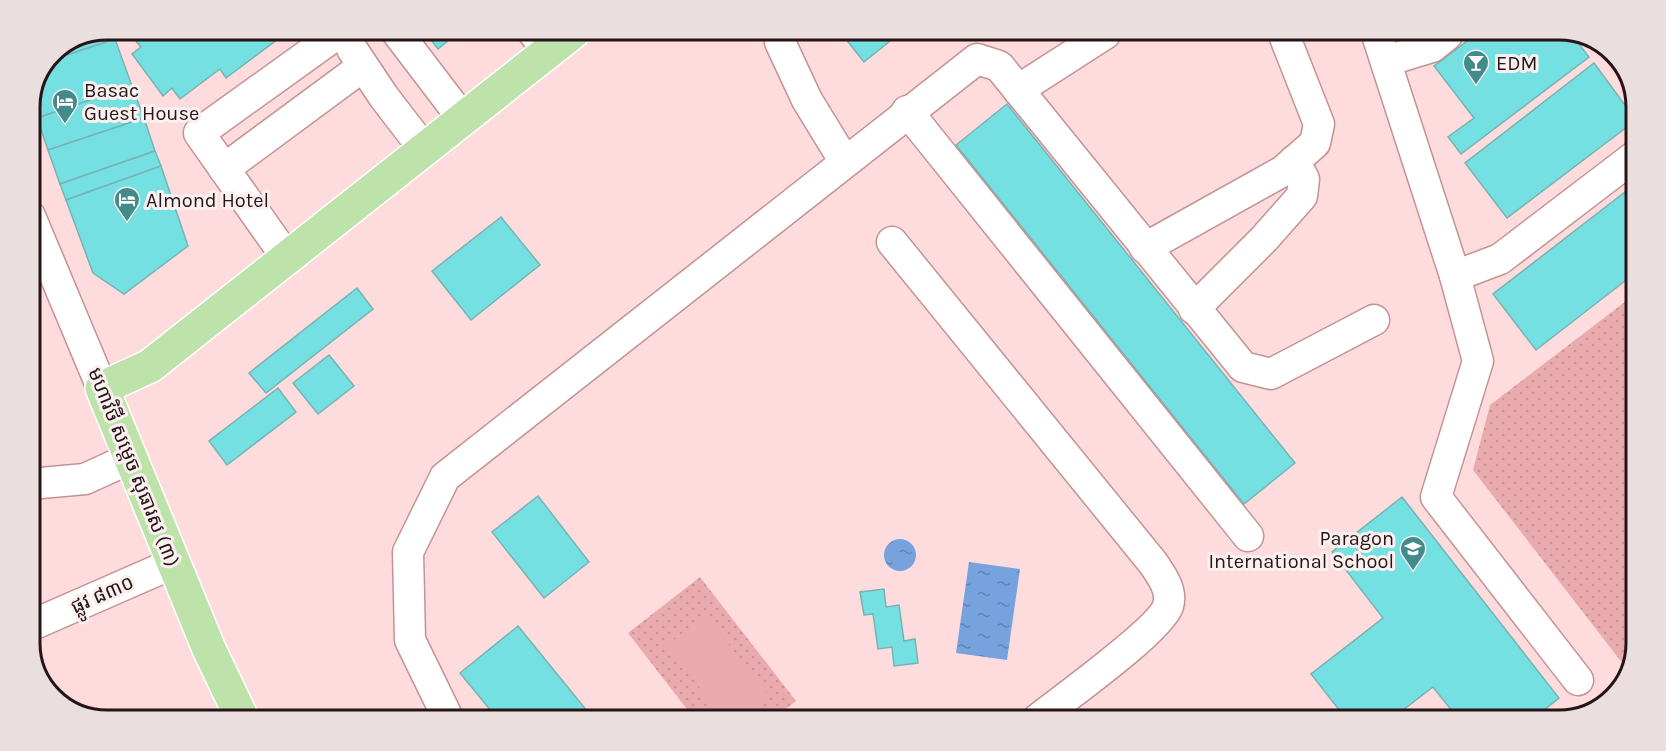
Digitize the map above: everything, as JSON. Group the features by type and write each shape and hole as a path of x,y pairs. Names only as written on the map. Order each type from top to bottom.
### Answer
{"main road":[{"path":"102,388 150,366 463,119 549,40"},
{"name":"មហាវិថី សម្តេច សុធារស (៣)","path":"102,388 209,649 238,710"}],"street":[{"path":"286,258 199,134 329,40"},
{"path":"346,40 362,67 424,149"},
{"path":"403,40 463,119"},
{"path":"1018,90 1096,40"},
{"path":"1145,248 1283,171 1315,143 1319,124 1286,40"},
{"path":"1441,40 1432,47 1382,48 1455,276 1478,361 1436,497 1578,680"},
{"path":"780,42 807,100 845,162"},
{"path":"444,710 410,640 408,552 445,477 907,111 977,59 999,66 1194,309 1244,367 1271,375 1374,320"},
{"path":"224,168 362,67"},
{"path":"907,111 1248,536"},
{"path":"1194,309 1263,240 1302,196 1304,178 1294,161"},
{"path":"1455,276 1500,259 1625,164"},
{"path":"892,242 1145,554 1167,585 1168,605 1152,628 1049,710"},
{"name":"មហាវិថី សម្តេច សុធារស (៣)","path":"41,261 102,388"},
{"path":"41,483 85,478 131,458"},
{"name":"ផ្លូវ ៨៣០","path":"41,621 174,563"}],"shaded area":[{"path":"1625,302 1626,644 1622,663 1473,470 1490,405"},
{"path":"700,577 796,701 784,710 688,710 628,633"},
{"path":"706,615 770,698 754,710 717,710 667,645"}],"water":[{"path":"900,539 912,543 916,555 912,567 900,571 888,567 884,555 888,543"},
{"path":"969,562 1020,569 1007,660 956,653"}],"building":[{"path":"112,40 66,55 94,42"},
{"path":"115,40 132,86 41,117 43,90 47,78 66,55"},
{"path":"135,40 277,40 226,78 220,69 180,99 172,88 163,96 132,54 141,47"},
{"path":"431,40 449,40 438,49"},
{"path":"847,40 891,40 864,62"},
{"path":"1469,40 1558,40 1579,44 1589,57 1461,154 1448,137 1474,118 1434,66"},
{"path":"1594,63 1625,105 1625,128 1507,218 1465,163"},
{"path":"132,86 144,118 48,150 41,130 41,117"},
{"path":"1007,104 1295,463 1244,504 956,145"},
{"path":"144,118 155,151 60,184 48,150"},
{"path":"155,151 161,166 66,200 60,184"},
{"name":"Almond Hotel","path":"161,166 188,246 124,294 93,273 66,200"},
{"path":"1625,192 1625,281 1536,350 1493,294"},
{"path":"501,217 540,265 471,320 432,271"},
{"path":"357,288 373,309 266,393 249,373"},
{"path":"329,355 354,386 318,414 293,383"},
{"path":"278,388 296,412 227,465 209,441"},
{"path":"538,496 589,562 544,598 492,532"},
{"path":"1402,497 1559,698 1544,710 1451,710 1433,687 1403,710 1339,710 1311,674 1383,618 1332,552"},
{"path":"884,589 886,607 899,605 904,641 915,639 918,663 894,666 892,647 878,649 873,614 864,615 860,592"},
{"path":"518,626 586,710 490,710 460,673"}],"place":[{"name":"EDM","path":"1476,86"},
{"name":"Basac Guest House","path":"65,125"},
{"name":"Almond Hotel","path":"127,223"},
{"name":"Paragon International School","path":"1413,572"}]}
